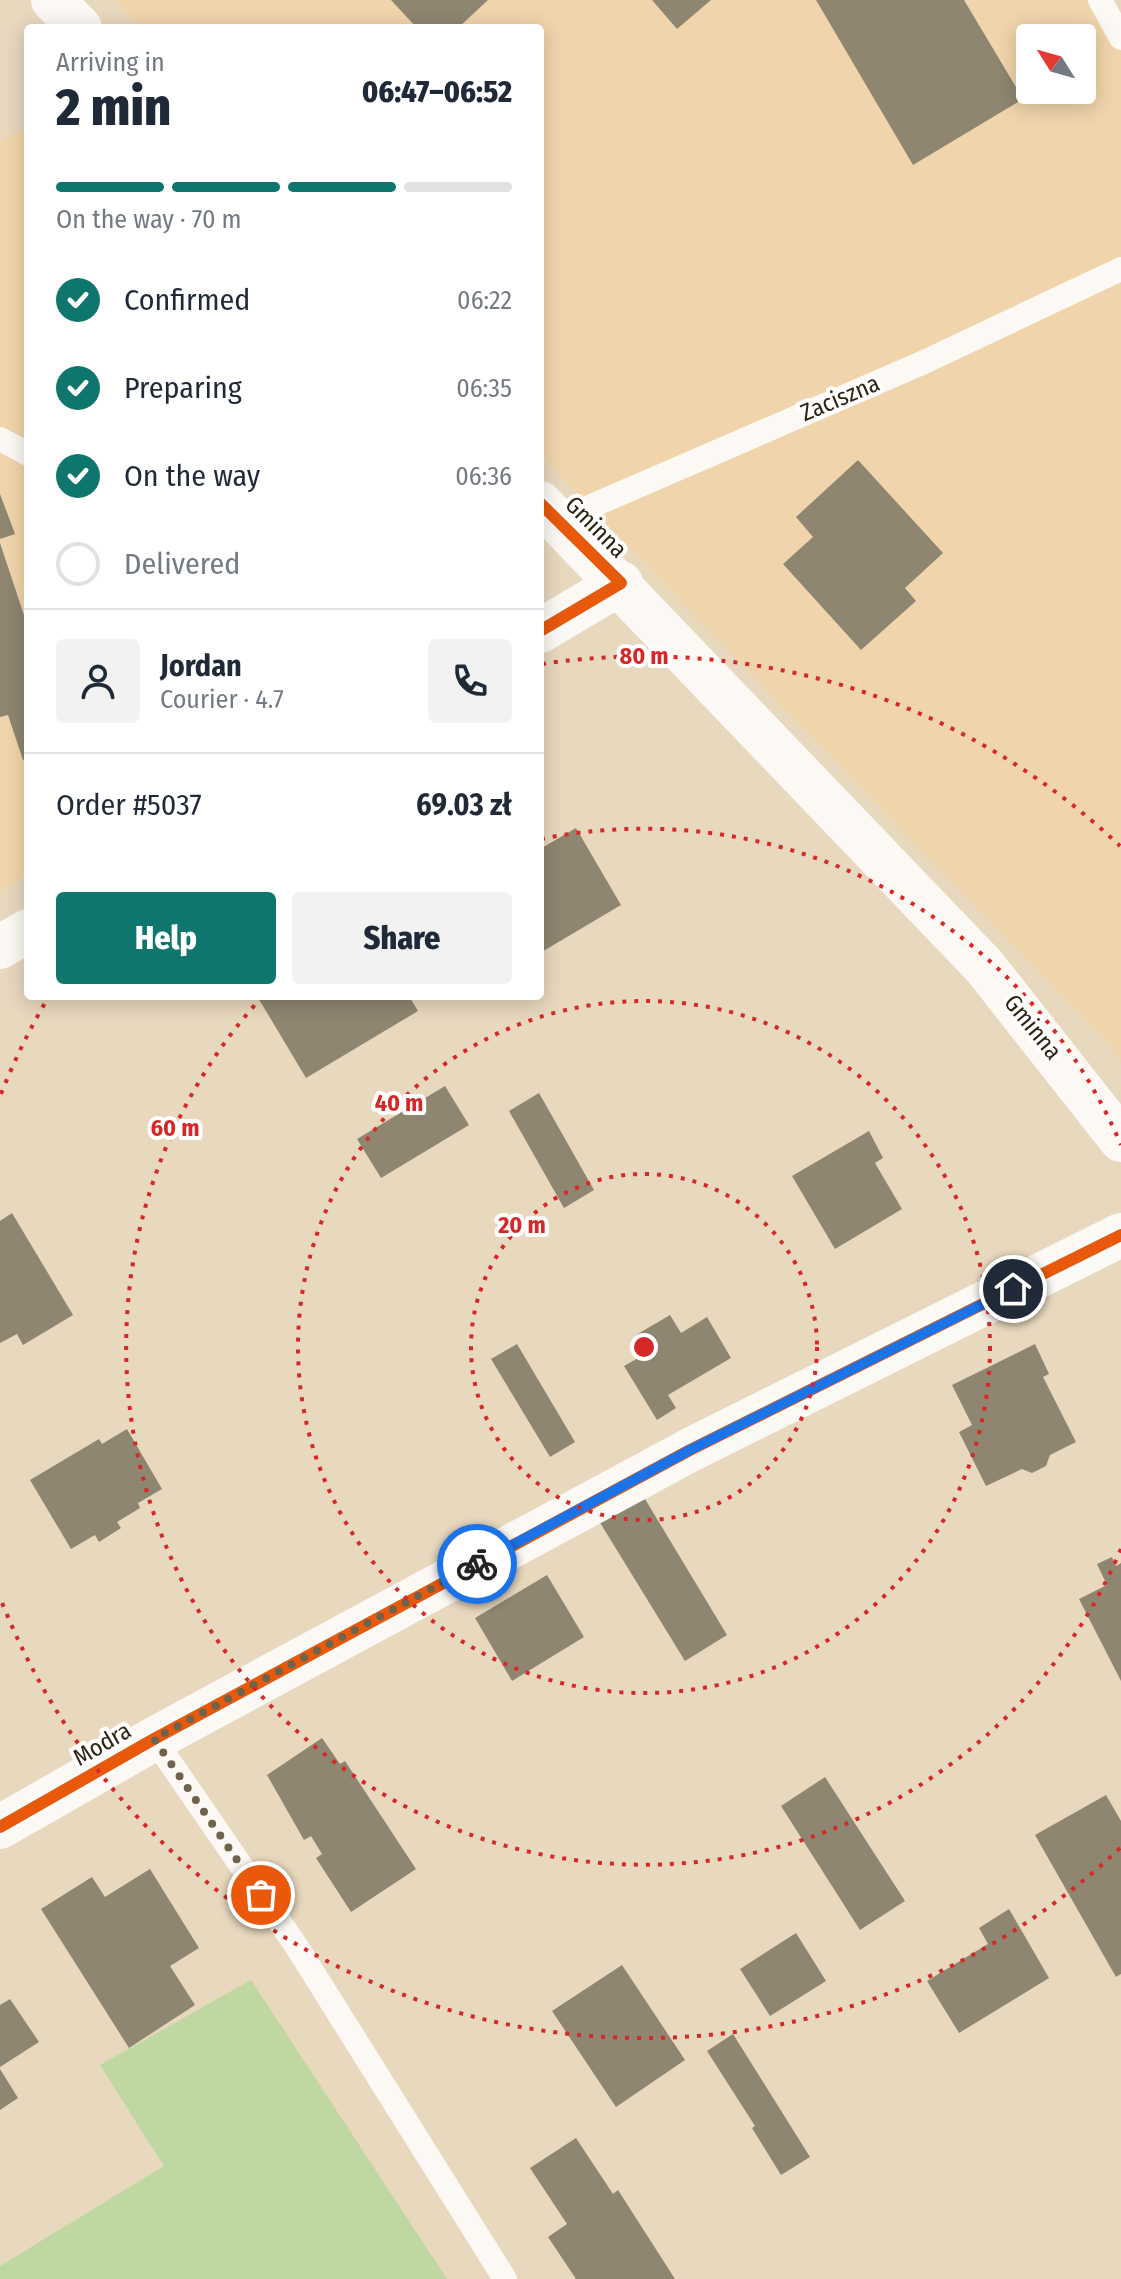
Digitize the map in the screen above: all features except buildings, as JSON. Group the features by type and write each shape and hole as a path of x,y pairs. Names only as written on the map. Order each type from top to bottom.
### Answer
{"street":[{"path":"53,0 76,24"},
{"name":"Gminna","path":"548,512 621,583 984,966 1121,1140"},
{"path":"544,629 621,583"},
{"path":"0,947 24,933"},
{"name":"Modra","path":"0,1827 154,1739 690,1450 1121,1235"}],"lane":[{"path":"1100,0 1121,38"},
{"name":"Zaciszna","path":"548,512 922,363 1121,269"},
{"path":"0,439 24,452"},
{"path":"154,1739 297,1947 505,2279"}],"shaded area":[{"path":"115,0 1115,0 1121,12 1121,1063 1112,1048 544,459 544,24 137,24"},
{"path":"24,129 24,877 0,892 0,140"}],"green space":[{"path":"251,1980 447,2279 0,2279 0,2266 164,2166 100,2065"}],"cycle path":[{"path":"544,507 621,583 544,629"},
{"path":"0,1827 154,1739 690,1450 1121,1235"}],"way so far":[{"path":"261,1895 154,1739 477,1564"}],"route":[{"path":"477,1564 690,1450 1013,1289"}]}
